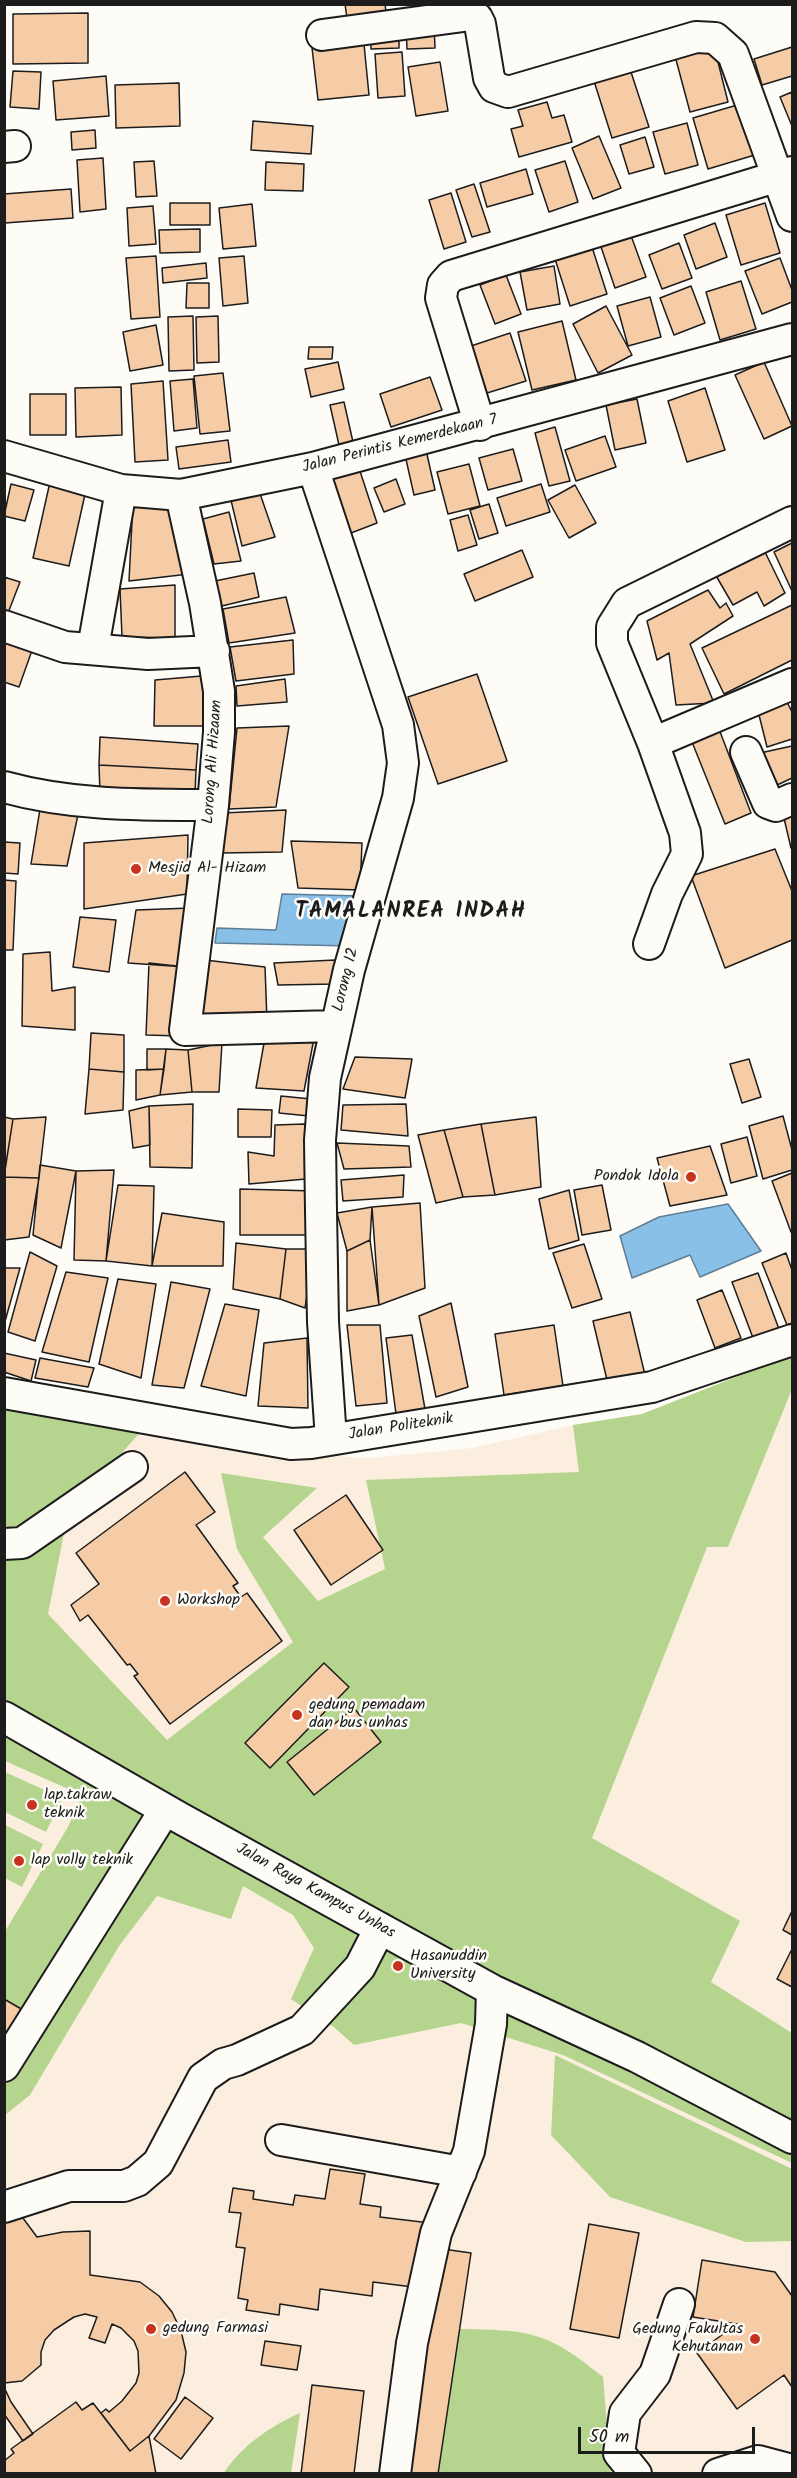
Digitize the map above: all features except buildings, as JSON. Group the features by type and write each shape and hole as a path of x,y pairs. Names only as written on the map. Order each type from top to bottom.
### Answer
{"street":[{"path":"322,35 471,15 477,18 480,24 489,78 494,87 508,92 696,37 715,38 725,45 739,66 785,175 792,216"},
{"path":"480,425 441,297 443,285 451,276 785,175"},
{"name":"Jalan Perintis Kemerdekaan 7","path":"4,456 121,490 182,495 313,468 480,425 792,339"},
{"name":"Lorong 12","path":"313,468 398,725 403,764 398,798 335,1026 325,1078 320,1140 323,1322 331,1439"},
{"path":"93,648 121,490"},
{"name":"Lorong Ali Hizaam","path":"182,495 214,651 219,691 219,732 213,806 185,1030 335,1026"},
{"path":"649,944 667,894 687,854 685,833 653,743 612,643 612,627 627,603 792,522"},
{"path":"4,626 65,647 148,654 214,651"},
{"path":"653,743 792,684"},
{"path":"746,752 768,802 776,806 792,799"},
{"path":"4,787 65,800 105,804 213,806"},
{"name":"Jalan Politeknik","path":"4,1394 291,1444 652,1387 792,1340"},
{"path":"4,1544 22,1543 132,1467"},
{"name":"Jalan Raya Kampus Unhas","path":"4,1717 165,1810 492,1990 637,2057 792,2138"},
{"path":"4,2066 165,1810"},
{"path":"4,2207 69,2186 124,2186 137,2181 158,2163 203,2078 223,2064 237,2061 302,2030 360,1967 380,1928"},
{"path":"395,2474 412,2343 436,2233 469,2151 491,2024 492,1990"},
{"path":"281,2140 461,2172"},
{"path":"636,2474 619,2452 625,2413 656,2374 679,2304"},
{"path":"718,2474 759,2461 792,2470"}],"shaded area":[{"name":"Hasanuddin University","path":"792,1355 792,2473 5,2473 4,1397 256,1452 371,1458 472,1448 573,1425 642,1414"}],"green space":[{"path":"792,1355 792,1389 728,1547 707,1547 592,1838 740,1921 711,1982 792,2033 792,2163 563,2055 461,2023 354,2045 335,2028 291,1999 314,1948 293,1915 243,1886 231,1919 157,1896 119,1946 30,2095 5,2115 4,1933 68,1827 82,1795 5,1761 5,1400 145,1427 68,1513 48,1614 167,1740 293,1642 237,1549 221,1473 317,1488 263,1537 318,1601 385,1569 366,1480 579,1472 573,1425 642,1414"},
{"name":"lap.takraw teknik","path":"5,1772 62,1798 46,1832 5,1812"},
{"name":"lap volly teknik","path":"5,1825 43,1844 22,1887 5,1878"},
{"path":"555,2055 792,2169 792,2241 746,2242 610,2197 551,2135"},
{"path":"459,2329 503,2330 536,2336 567,2350 603,2377 611,2473 438,2474"},
{"path":"300,2413 291,2473 224,2473 239,2454 258,2438 278,2424"}],"water":[{"path":"282,894 362,896 351,946 215,943 217,928 276,930"},
{"path":"728,1204 761,1251 700,1277 690,1255 632,1278 620,1236 659,1217"}],"place":[{"name":"Mesjid Al- Hizam","path":"136,869"},
{"name":"Pondok Idola","path":"691,1177"},
{"name":"Workshop","path":"165,1601"},
{"name":"gedung pemadam dan bus unhas","path":"297,1715"},
{"name":"lap.takraw teknik","path":"32,1805"},
{"name":"lap volly teknik","path":"19,1861"},
{"name":"Hasanuddin University","path":"398,1966"},
{"name":"gedung Farmasi","path":"151,2329"},
{"name":"Gedung Fakultas Kehutanan","path":"755,2339"}],"district":[{"name":"TAMALANREA INDAH","path":"411,913"}]}
